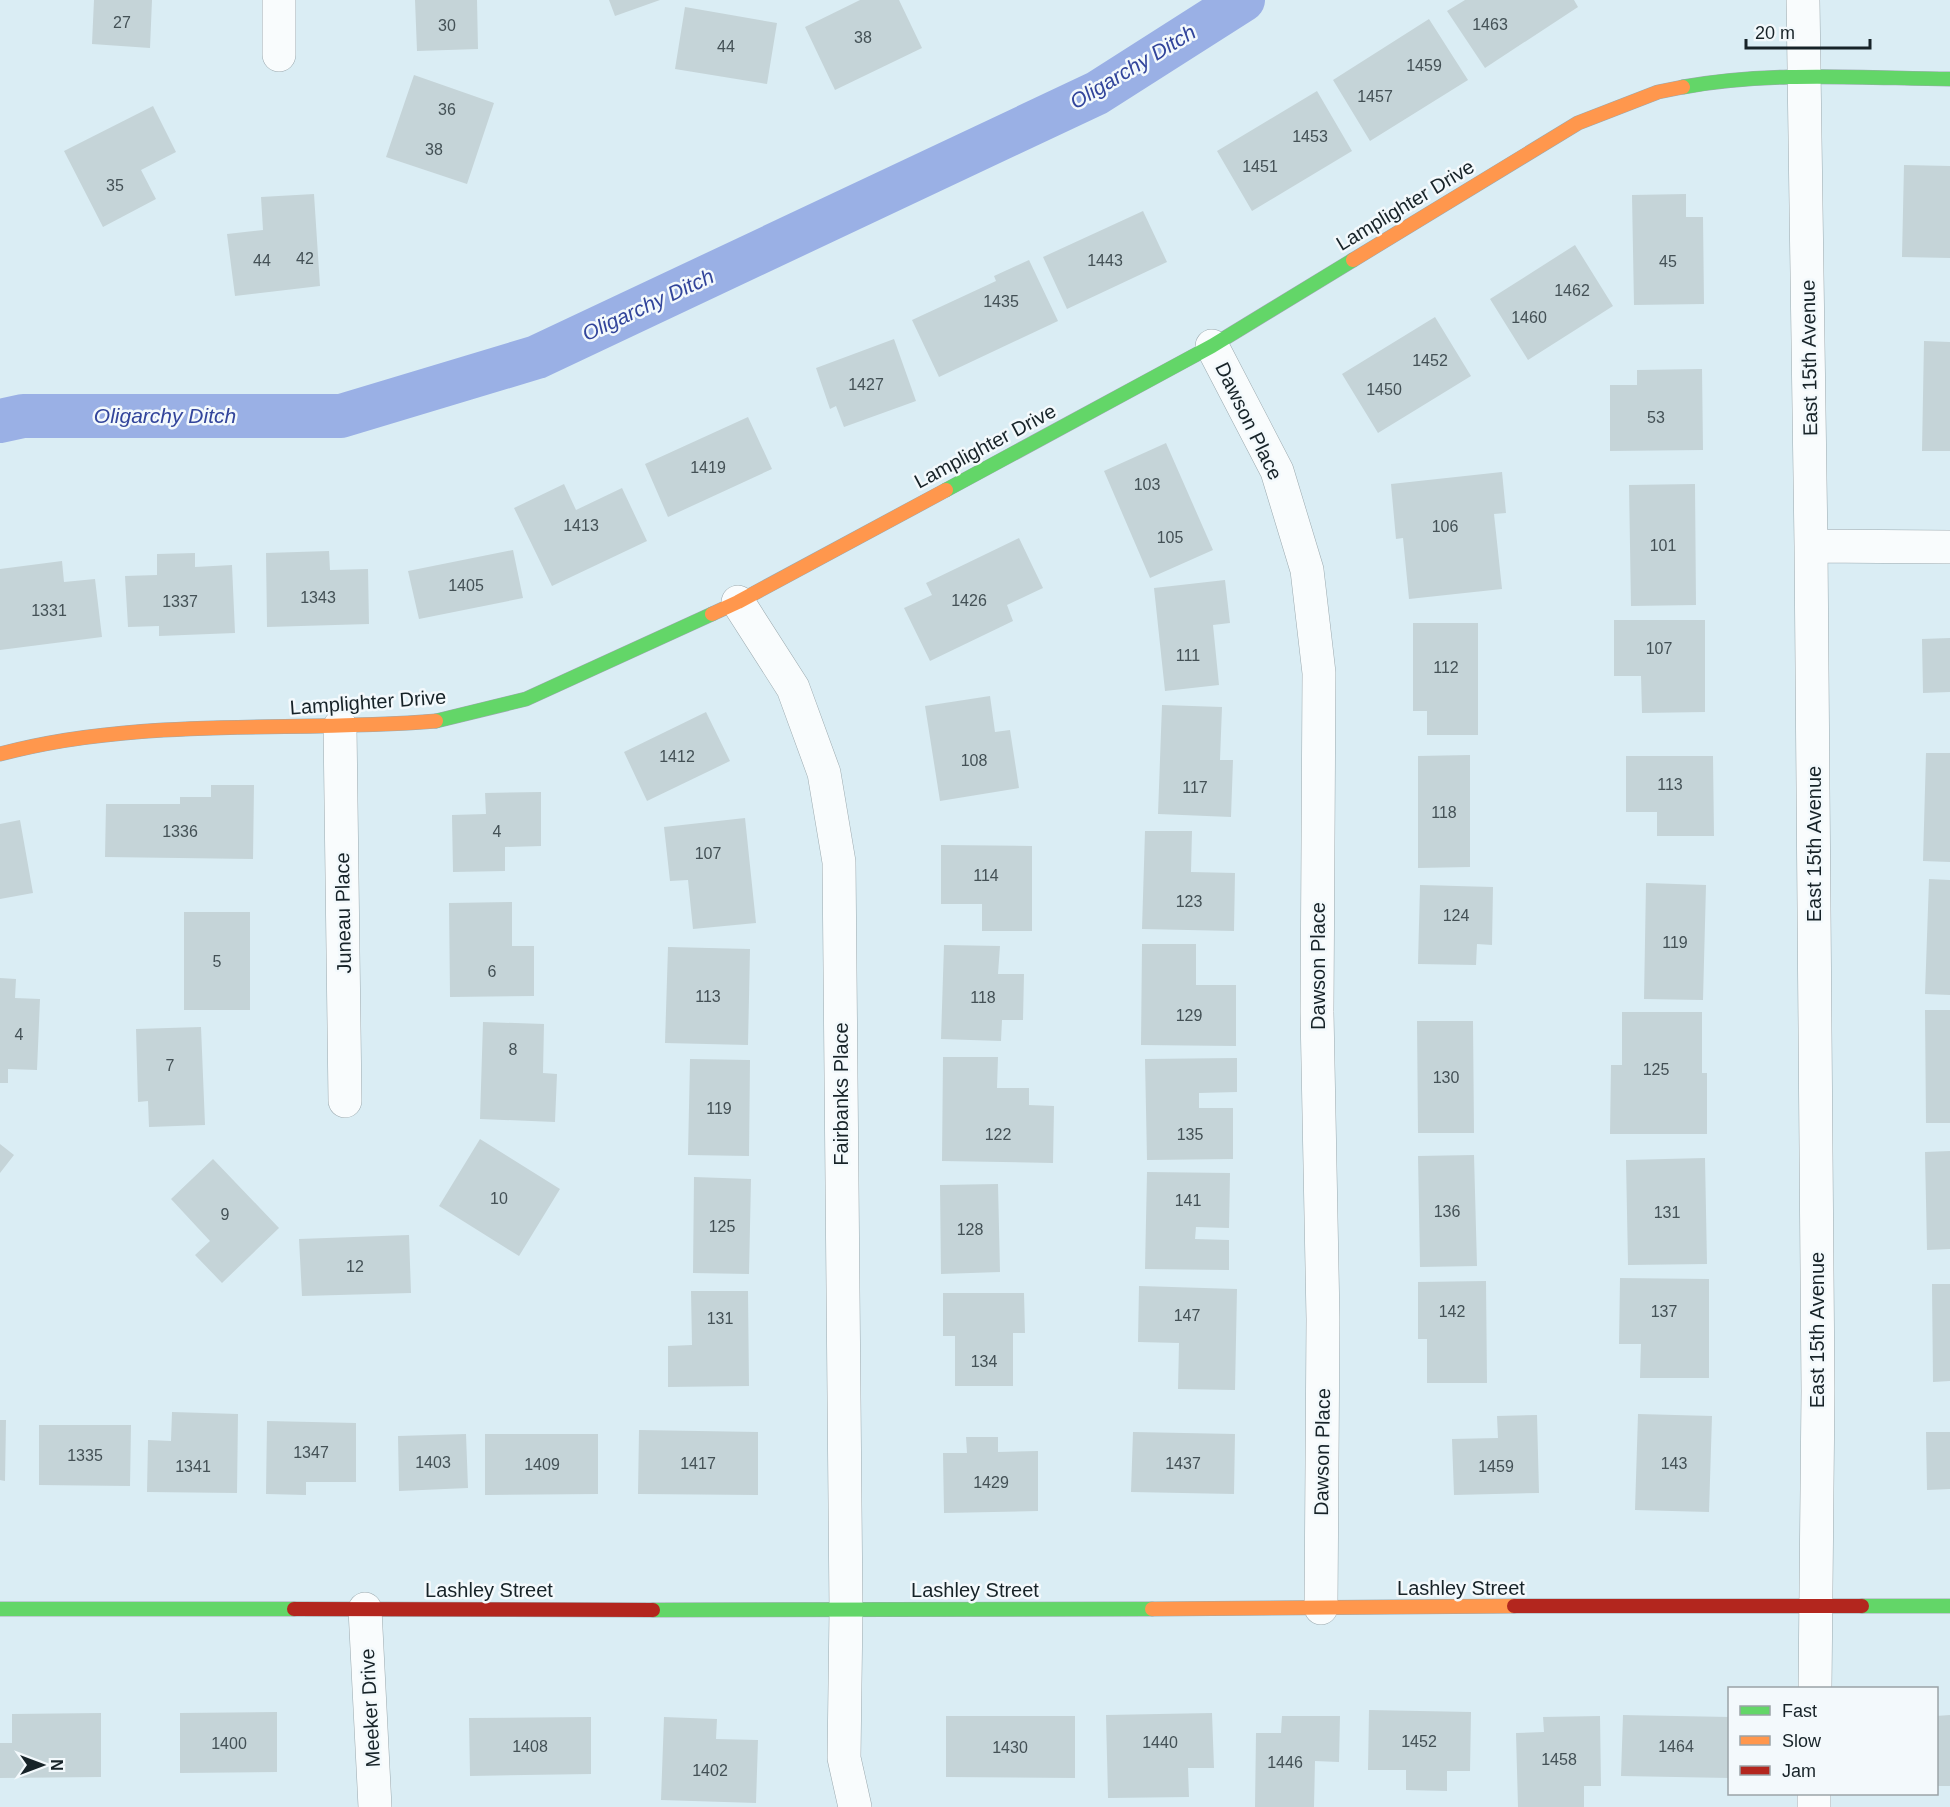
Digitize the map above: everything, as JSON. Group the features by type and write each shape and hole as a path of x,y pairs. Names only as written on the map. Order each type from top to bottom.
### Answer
{"street":[{"path":"279,0 279,55"},
{"name":"East 15th Avenue","path":"1803,0 1811,546 1818,1391 1815,1687"},
{"name":"Lamplighter Drive","path":"0,754 34,745 152,730 340,726 435,721 526,699 738,602 1212,346 1578,123 1658,92 1721,80 1804,77 1950,79"},
{"name":"Dawson Place","path":"1212,346 1277,471 1307,570 1319,673 1317,1012 1323,1319 1321,1608"},
{"path":"1811,546 1950,547"},
{"name":"Fairbanks Place","path":"738,602 793,688 824,773 840,862 846,1610 844,1758 855,1807"},
{"name":"Juneau Place","path":"340,726 345,1101"},
{"name":"Lashley Street","path":"0,1609 846,1610 1950,1606"},
{"name":"Meeker Drive","path":"365,1609 375,1807"}],"building":[{"path":"94,0 152,0 150,48 92,44"},
{"path":"415,0 477,0 478,49 417,51"},
{"path":"609,0 660,0 615,16"},
{"path":"860,0 899,0 922,48 835,90 805,27"},
{"path":"1465,0 1574,0 1578,7 1485,68 1447,11"},
{"path":"685,7 777,23 767,84 675,69"},
{"path":"1429,19 1468,80 1370,141 1333,80"},
{"path":"414,75 494,103 467,184 386,157"},
{"path":"1317,91 1352,151 1252,211 1217,151"},
{"path":"153,106 176,152 141,170 156,199 103,227 64,151"},
{"path":"1904,165 1950,166 1950,258 1902,257"},
{"path":"314,194 320,286 235,296 227,234 263,230 261,197"},
{"path":"1686,194 1686,217 1703,217 1704,304 1634,305 1632,195"},
{"path":"1143,211 1167,262 1067,309 1043,257"},
{"path":"1575,245 1613,306 1528,360 1490,299"},
{"path":"1029,260 1058,321 939,377 912,320 996,281 994,276"},
{"path":"1435,317 1471,376 1378,433 1342,374"},
{"path":"894,339 916,401 844,427 836,406 830,409 816,368"},
{"path":"1924,341 1950,342 1950,451 1922,451"},
{"path":"1702,369 1703,450 1610,451 1610,385 1637,385 1637,370"},
{"path":"748,417 772,469 668,517 645,464"},
{"path":"1166,443 1213,550 1150,578 1104,471"},
{"path":"1502,472 1506,513 1494,514 1502,589 1409,599 1403,538 1396,539 1391,484"},
{"path":"564,484 576,510 622,488 647,541 552,586 514,508"},
{"path":"1695,484 1696,605 1631,606 1629,485"},
{"path":"1019,538 1043,588 1007,605 1013,621 930,661 904,608 932,595 926,583"},
{"path":"513,550 523,598 419,619 408,571"},
{"path":"329,551 330,570 368,569 369,624 267,627 266,553"},
{"path":"195,553 195,567 232,565 235,633 159,636 159,626 128,627 125,576 157,575 157,554"},
{"path":"62,561 64,582 95,579 102,637 0,650 0,569"},
{"path":"1225,580 1230,623 1213,625 1219,685 1165,691 1154,588"},
{"path":"1614,620 1705,620 1705,712 1642,713 1641,676 1614,676"},
{"path":"1413,623 1478,623 1478,735 1427,735 1427,711 1413,711"},
{"path":"1950,638 1950,692 1923,693 1922,639"},
{"path":"990,696 995,732 1010,730 1019,788 940,801 925,706"},
{"path":"1162,705 1222,707 1220,760 1233,760 1231,817 1158,814"},
{"path":"706,712 730,761 647,801 624,752"},
{"path":"1926,753 1950,753 1950,862 1923,861"},
{"path":"1470,755 1470,867 1418,868 1418,756"},
{"path":"1626,756 1713,756 1714,836 1657,836 1657,812 1626,812"},
{"path":"211,785 254,785 253,859 105,857 106,804 180,804 180,797 211,797"},
{"path":"541,792 541,846 505,847 505,871 453,872 452,815 486,814 485,793"},
{"path":"745,818 756,923 693,929 688,880 670,881 664,827"},
{"path":"20,820 33,893 0,899 0,824"},
{"path":"1145,831 1192,831 1191,872 1235,873 1234,931 1142,929"},
{"path":"941,845 1032,846 1032,931 982,931 982,904 941,904"},
{"path":"1929,879 1950,880 1950,995 1925,994"},
{"path":"1646,883 1706,885 1703,1000 1644,999"},
{"path":"1420,885 1493,887 1492,945 1477,944 1476,965 1418,964"},
{"path":"512,902 512,946 534,946 534,996 450,997 449,903"},
{"path":"184,912 250,912 250,1010 184,1010"},
{"path":"1142,944 1196,944 1196,985 1236,985 1236,1046 1141,1045"},
{"path":"944,945 1000,946 998,974 1024,974 1023,1020 1002,1020 1001,1041 941,1039"},
{"path":"668,947 750,949 748,1045 665,1043"},
{"path":"0,978 16,979 15,998 40,999 37,1070 8,1069 8,1083 0,1083"},
{"path":"1925,1010 1950,1010 1950,1123 1926,1123"},
{"path":"1622,1012 1702,1012 1702,1073 1707,1073 1707,1134 1610,1134 1611,1065 1622,1065"},
{"path":"1417,1021 1473,1021 1474,1133 1418,1133"},
{"path":"483,1022 544,1024 543,1073 557,1074 555,1122 480,1119"},
{"path":"201,1027 205,1125 149,1127 148,1101 138,1102 136,1029"},
{"path":"943,1057 998,1057 997,1088 1029,1088 1029,1105 1054,1106 1053,1163 942,1161"},
{"path":"1237,1058 1237,1092 1199,1093 1199,1108 1233,1108 1233,1159 1147,1160 1145,1059"},
{"path":"690,1059 750,1060 749,1156 688,1155"},
{"path":"480,1139 560,1189 519,1256 439,1206"},
{"path":"0,1144 14,1155 0,1173"},
{"path":"1950,1151 1950,1249 1927,1250 1925,1152"},
{"path":"1474,1155 1477,1266 1420,1267 1418,1156"},
{"path":"1705,1158 1707,1264 1628,1265 1626,1160"},
{"path":"213,1159 279,1228 222,1283 195,1255 210,1241 171,1199"},
{"path":"1147,1172 1230,1173 1229,1228 1196,1227 1195,1239 1229,1240 1229,1270 1145,1269"},
{"path":"694,1177 751,1179 749,1274 693,1273"},
{"path":"998,1184 1000,1272 941,1274 940,1185"},
{"path":"409,1235 411,1293 302,1296 299,1239"},
{"path":"1620,1278 1709,1279 1709,1378 1640,1378 1641,1344 1619,1344"},
{"path":"1486,1281 1487,1383 1427,1383 1427,1339 1418,1339 1418,1282"},
{"path":"1932,1284 1950,1284 1950,1381 1933,1382"},
{"path":"1139,1286 1237,1289 1235,1390 1178,1389 1179,1343 1138,1342"},
{"path":"691,1291 748,1291 749,1386 668,1387 668,1346 692,1345"},
{"path":"943,1293 1024,1293 1025,1333 1013,1333 1013,1386 955,1386 955,1336 943,1336"},
{"path":"172,1412 238,1414 237,1493 147,1492 148,1440 171,1441"},
{"path":"1638,1414 1712,1416 1709,1512 1635,1510"},
{"path":"1537,1415 1539,1493 1454,1495 1452,1439 1498,1438 1497,1416"},
{"path":"0,1420 6,1420 5,1481 0,1480"},
{"path":"267,1421 356,1423 356,1482 306,1482 306,1495 266,1494"},
{"path":"39,1425 131,1425 130,1486 39,1485"},
{"path":"639,1430 758,1432 758,1495 638,1494"},
{"path":"1133,1432 1235,1434 1234,1494 1131,1492"},
{"path":"1926,1432 1950,1432 1950,1489 1927,1490"},
{"path":"466,1434 468,1488 399,1491 398,1436"},
{"path":"485,1434 598,1434 598,1494 485,1495"},
{"path":"966,1437 998,1437 998,1452 1038,1451 1038,1511 944,1513 943,1453 967,1453"},
{"path":"1369,1710 1471,1712 1470,1771 1447,1771 1447,1791 1406,1790 1406,1770 1368,1770"},
{"path":"277,1712 277,1772 180,1773 180,1713"},
{"path":"101,1713 101,1777 0,1778 0,1743 12,1743 12,1714"},
{"path":"1212,1713 1214,1768 1188,1768 1189,1797 1108,1798 1106,1715"},
{"path":"1623,1715 1728,1717 1728,1778 1621,1776"},
{"path":"1950,1715 1950,1786 1938,1786 1938,1716"},
{"path":"946,1716 1075,1716 1075,1778 946,1777"},
{"path":"1282,1716 1340,1716 1339,1762 1315,1761 1314,1807 1255,1807 1256,1733 1281,1733"},
{"path":"1600,1716 1601,1786 1584,1786 1584,1807 1518,1807 1516,1733 1544,1732 1543,1717"},
{"path":"591,1717 591,1774 470,1776 469,1718"},
{"path":"664,1717 717,1719 716,1739 758,1740 756,1803 661,1800"}],"waterway":[{"name":"Oligarchy Ditch","path":"0,421 23,416 341,416 537,357 1097,93 1243,0"}],"traffic: fast":[{"path":"1683,87 1783,77 1950,79"},
{"path":"946,490 1212,346 1353,260"},
{"path":"436,721 526,699 712,614"},
{"path":"1862,1606 1950,1606"},
{"path":"0,1609 294,1609"},
{"path":"653,1610 1152,1609"}],"traffic: slow":[{"path":"1353,260 1578,123 1658,92 1683,87"},
{"path":"712,614 946,490"},
{"path":"0,754 54,742 108,734 162,730 436,721"},
{"path":"1152,1609 1514,1606"}],"traffic: jam":[{"path":"1514,1606 1862,1606"},
{"path":"294,1609 653,1610"}]}
